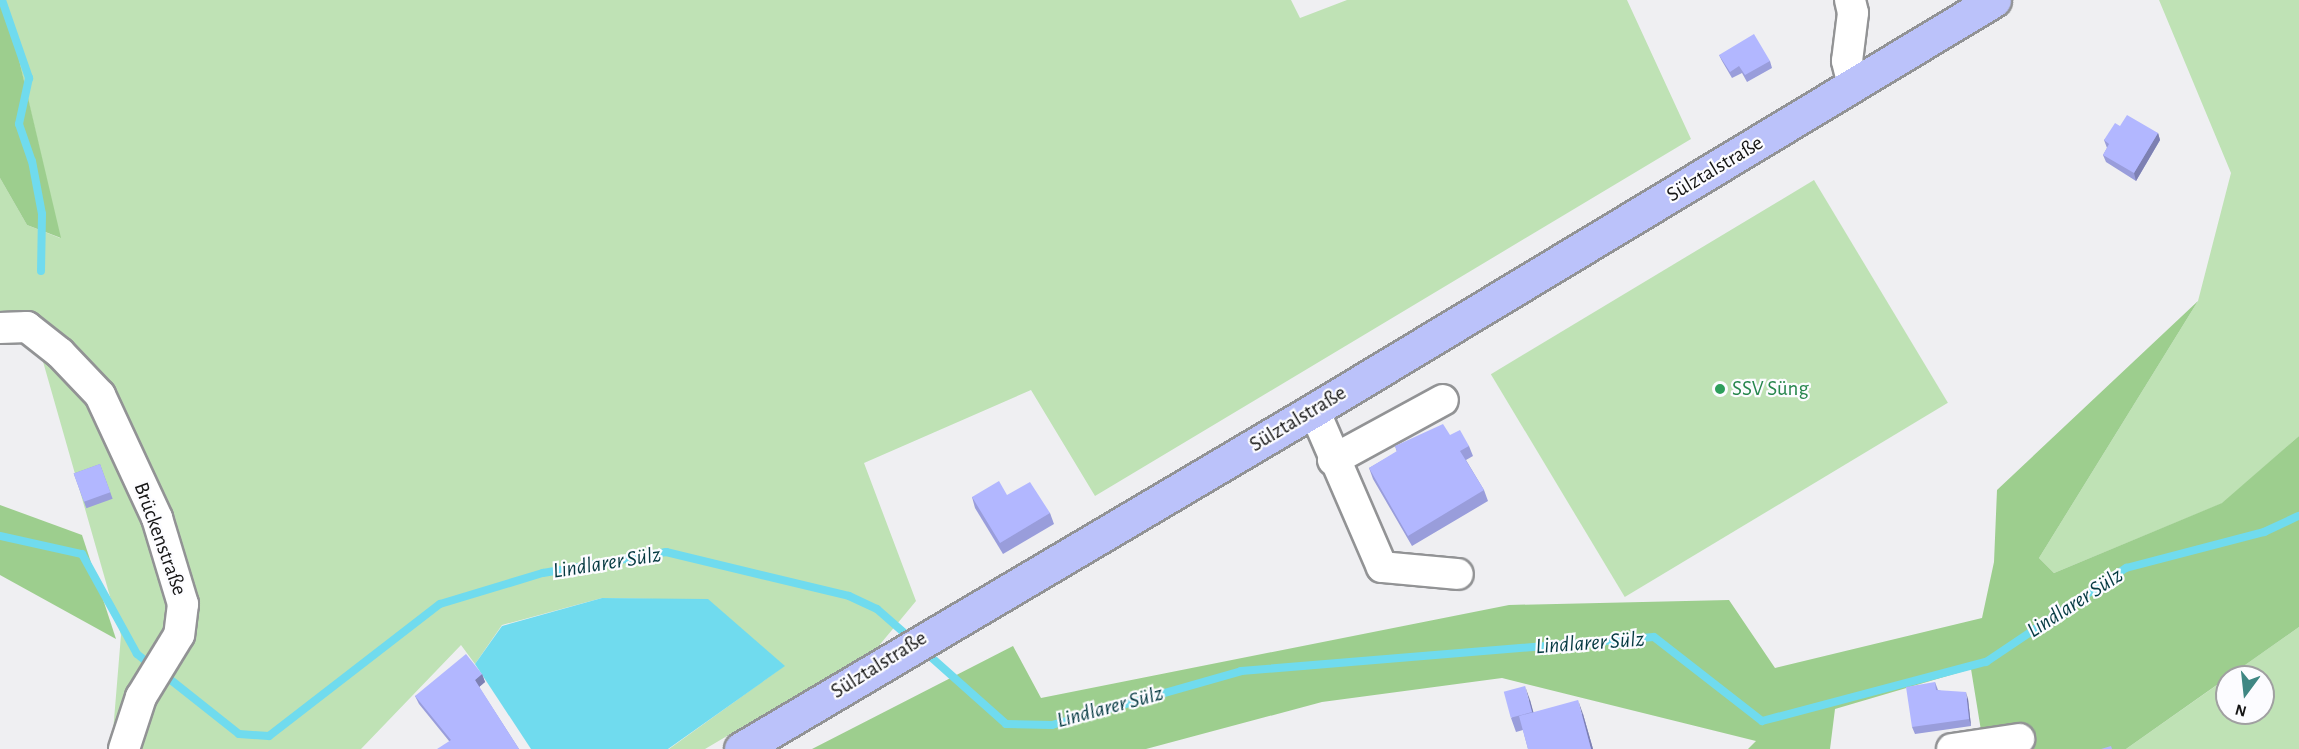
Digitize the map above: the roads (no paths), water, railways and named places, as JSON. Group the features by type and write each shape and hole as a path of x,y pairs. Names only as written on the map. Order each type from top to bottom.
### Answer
{"main road":[{"name":"Sülztalstraße","path":"741,749 939,629 1314,410 1994,0"}],"street":[{"path":"1850,0 1853,13 1847,61 1853,85"},
{"name":"Brückenstraße","path":"0,328 27,327 100,395 157,518 183,604 179,635 141,697 124,749"},
{"path":"1334,460 1443,400"},
{"path":"1314,410 1382,567 1458,574"},
{"path":"1952,749 2019,739"}],"water":[{"path":"602,598 708,599 785,666 668,749 531,749 475,664 502,626"}],"waterway":[{"path":"2,0 29,78 19,124 32,161 42,214 41,271"},
{"name":"Lindlarer Sülz","path":"923,650 1006,724 1052,725 1241,671 1654,637 1762,721 1986,662 2126,568 2264,532 2299,516"},
{"name":"Lindlarer Sülz","path":"0,536 82,554 137,654 152,666"},
{"name":"Lindlarer Sülz","path":"162,673 239,734 269,736 440,604 543,573 666,552 849,596 877,609 910,638"}],"place":[{"name":"SSV Süng","path":"1720,389"}]}
